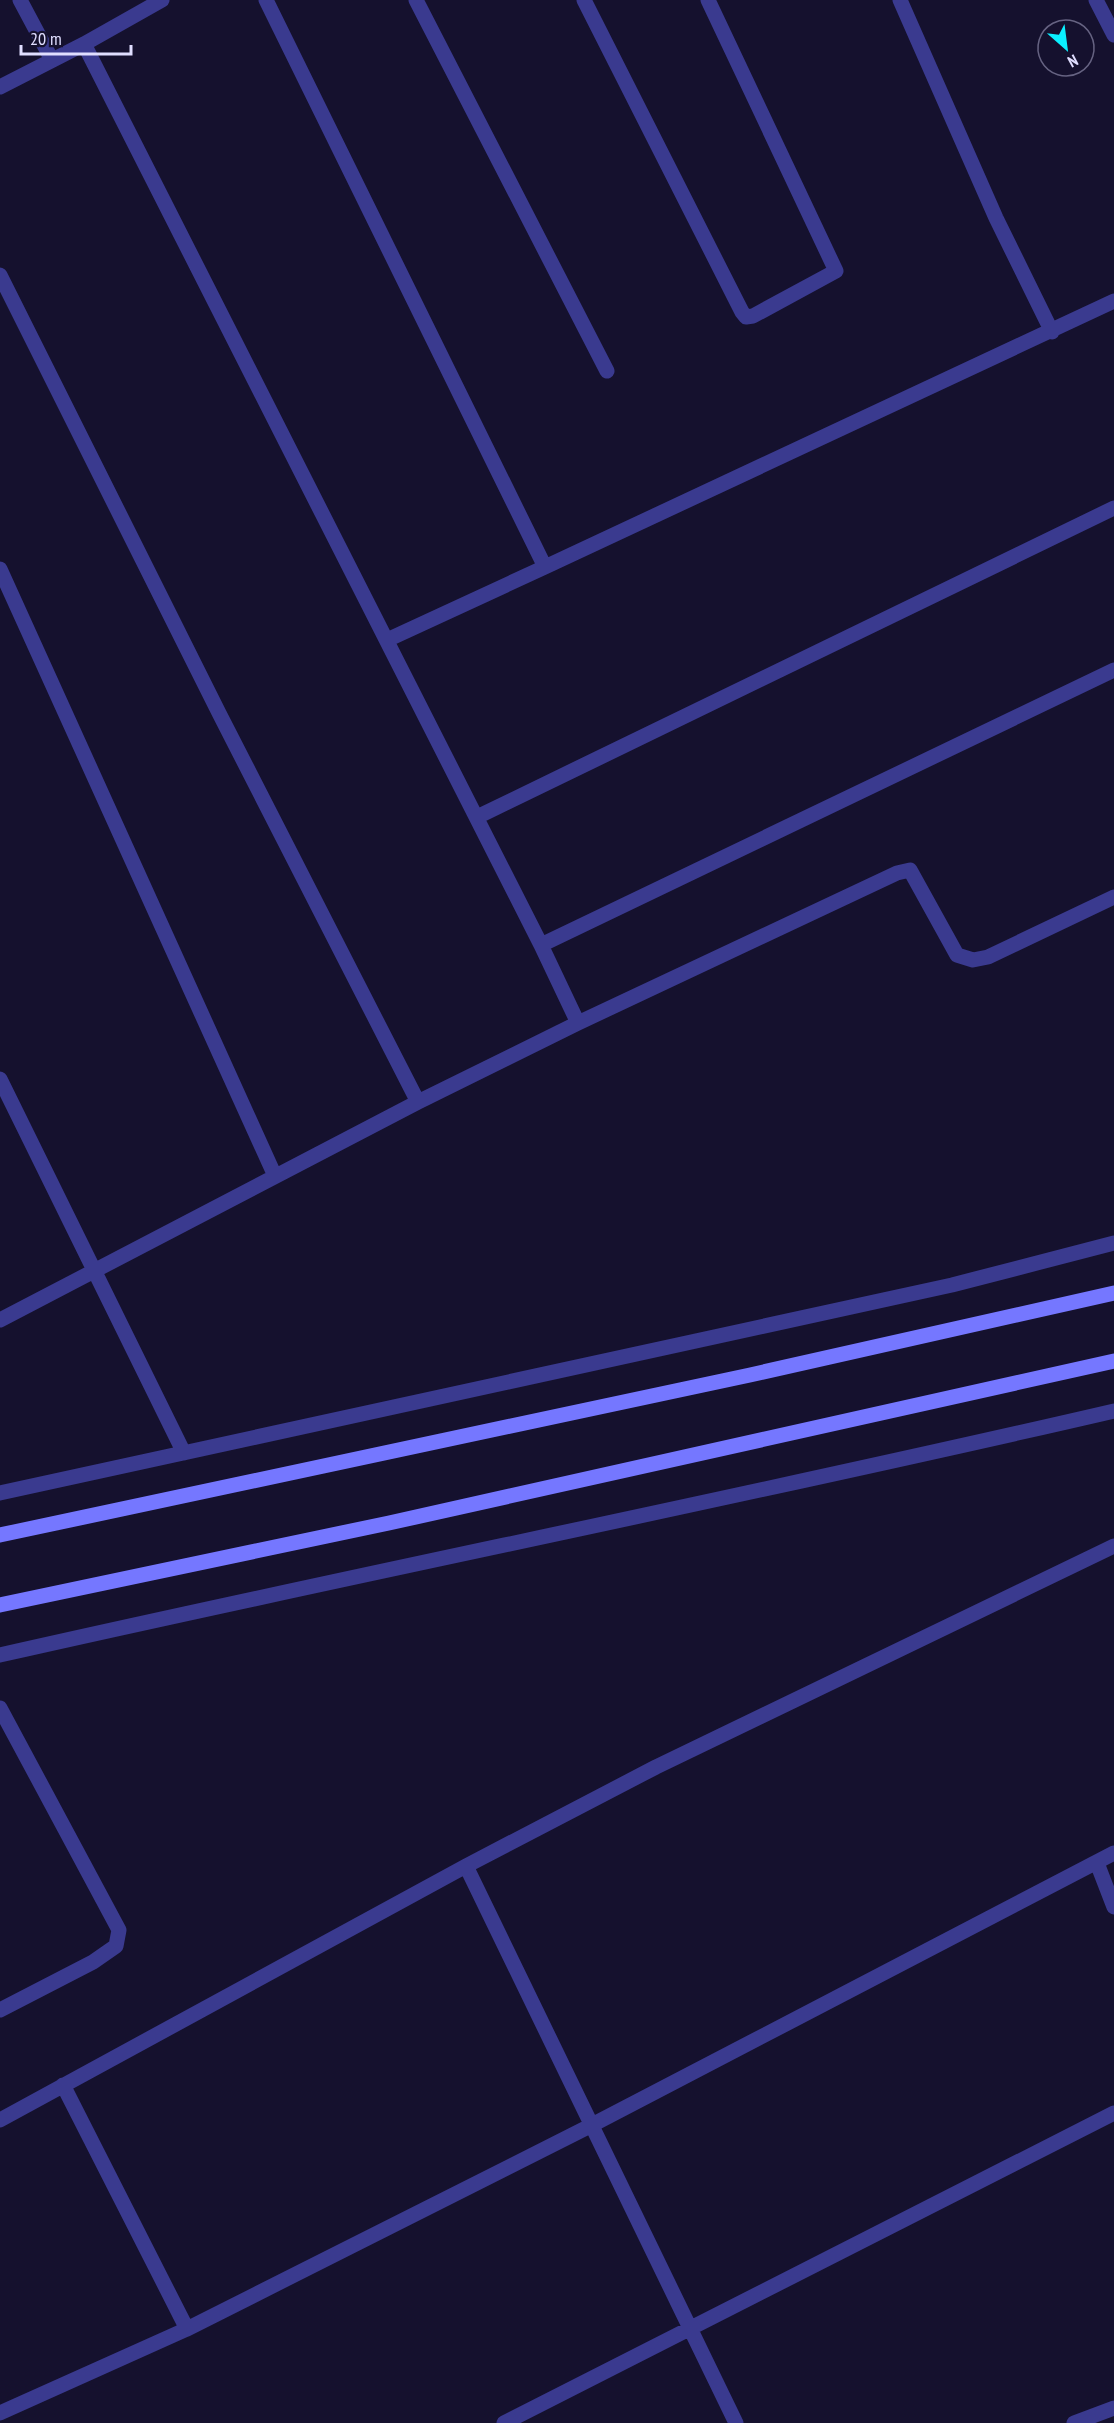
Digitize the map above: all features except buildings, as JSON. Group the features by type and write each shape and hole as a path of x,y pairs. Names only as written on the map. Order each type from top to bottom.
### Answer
{"street":[{"path":"21,0 52,60"},
{"path":"0,87 84,44 162,0"},
{"path":"266,0 545,567"},
{"path":"416,0 608,371"},
{"path":"585,0 742,312 746,316 753,316 836,271 708,0"},
{"path":"900,0 996,218 1052,332"},
{"path":"1096,0 1114,35"},
{"path":"84,44 542,945 578,1023"},
{"path":"0,275 219,713 418,1102"},
{"path":"387,640 1052,332 1114,301"},
{"path":"477,817 1114,508"},
{"path":"0,569 275,1176"},
{"path":"542,945 1114,670"},
{"path":"0,1320 418,1102 578,1023 897,873 910,870 957,954 973,960 988,957 1114,897"},
{"path":"0,1079 184,1453"},
{"path":"0,1493 952,1285 1114,1242"},
{"path":"0,1536 738,1378 1114,1293"},
{"path":"0,1605 389,1523 1114,1361"},
{"path":"0,1654 312,1584 860,1470 1114,1411"},
{"path":"0,2120 466,1866 656,1767 1114,1546"},
{"path":"0,1708 119,1930 116,1946 93,1962 0,2010"},
{"path":"0,2413 187,2329 590,2126 1114,1853"},
{"path":"1097,1863 1114,1907"},
{"path":"466,1866 590,2126 736,2423"},
{"path":"63,2085 187,2329"},
{"path":"504,2423 1114,2112"},
{"path":"1074,2423 1104,2409 1114,2408"}]}
